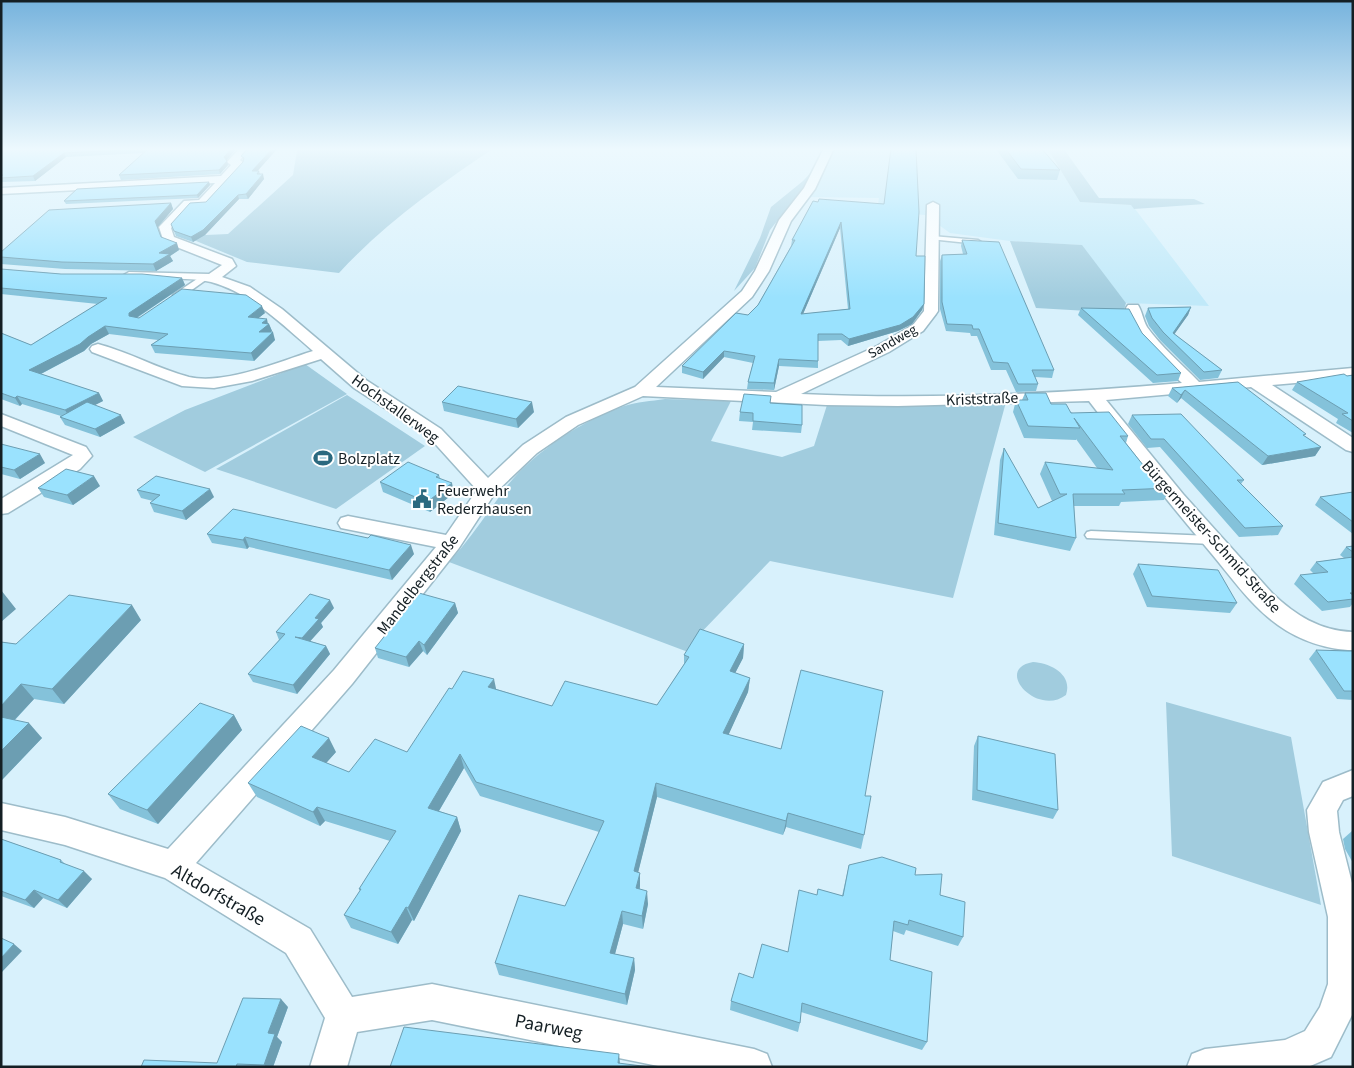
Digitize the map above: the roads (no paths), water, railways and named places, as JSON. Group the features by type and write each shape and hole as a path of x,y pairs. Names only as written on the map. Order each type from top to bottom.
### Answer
{"street":[{"path":"170,204 202,202 206,198"},
{"name":"Mandelbergstraße","path":"173,866 343,677 451,543 488,489 530,449 572,421 641,391 747,294 762,271 781,227 802,198"},
{"path":"188,203 165,227 165,233 168,239 215,258 204,277"},
{"name":"Sandweg","path":"778,398 883,349 918,328 931,311 932,205"},
{"name":"Hochstallerweg","path":"112,276 204,277 245,290 277,312 360,384 435,433 488,489"},
{"path":"1133,308 1132,314 1148,339 1196,387"},
{"path":"98,350 188,382 214,383 246,377 323,352"},
{"name":"Kriststraße","path":"641,391 778,398 898,401 1094,396 1353,373"},
{"path":"1255,382 1353,446"},
{"name":"Bürgermeister-Schmid-Straße","path":"1094,396 1146,464 1211,540 1268,602 1288,620 1314,633 1343,641 1353,641"},
{"path":"1,419 79,451 83,456 73,465 1,508"},
{"path":"348,523 451,543"},
{"path":"1205,1067 1285,1058 1318,1044 1334,1016 1345,984 1344,917 1324,832 1322,810 1333,791 1353,782"},
{"name":"Altdorfstraße","path":"1,816 65,831 173,866 298,941 344,1016"},
{"name":"Paarweg","path":"344,1016 432,1002 754,1067"},
{"path":"328,1067 344,1016"}],"lane":[{"path":"932,238 986,243"},
{"path":"168,302 204,277"},
{"path":"1090,535 1211,540"}],"place":[{"name":"Bolzplatz","path":"323,458"},
{"name":"Feuerwehr Rederzhausen","path":"422,499"}]}
